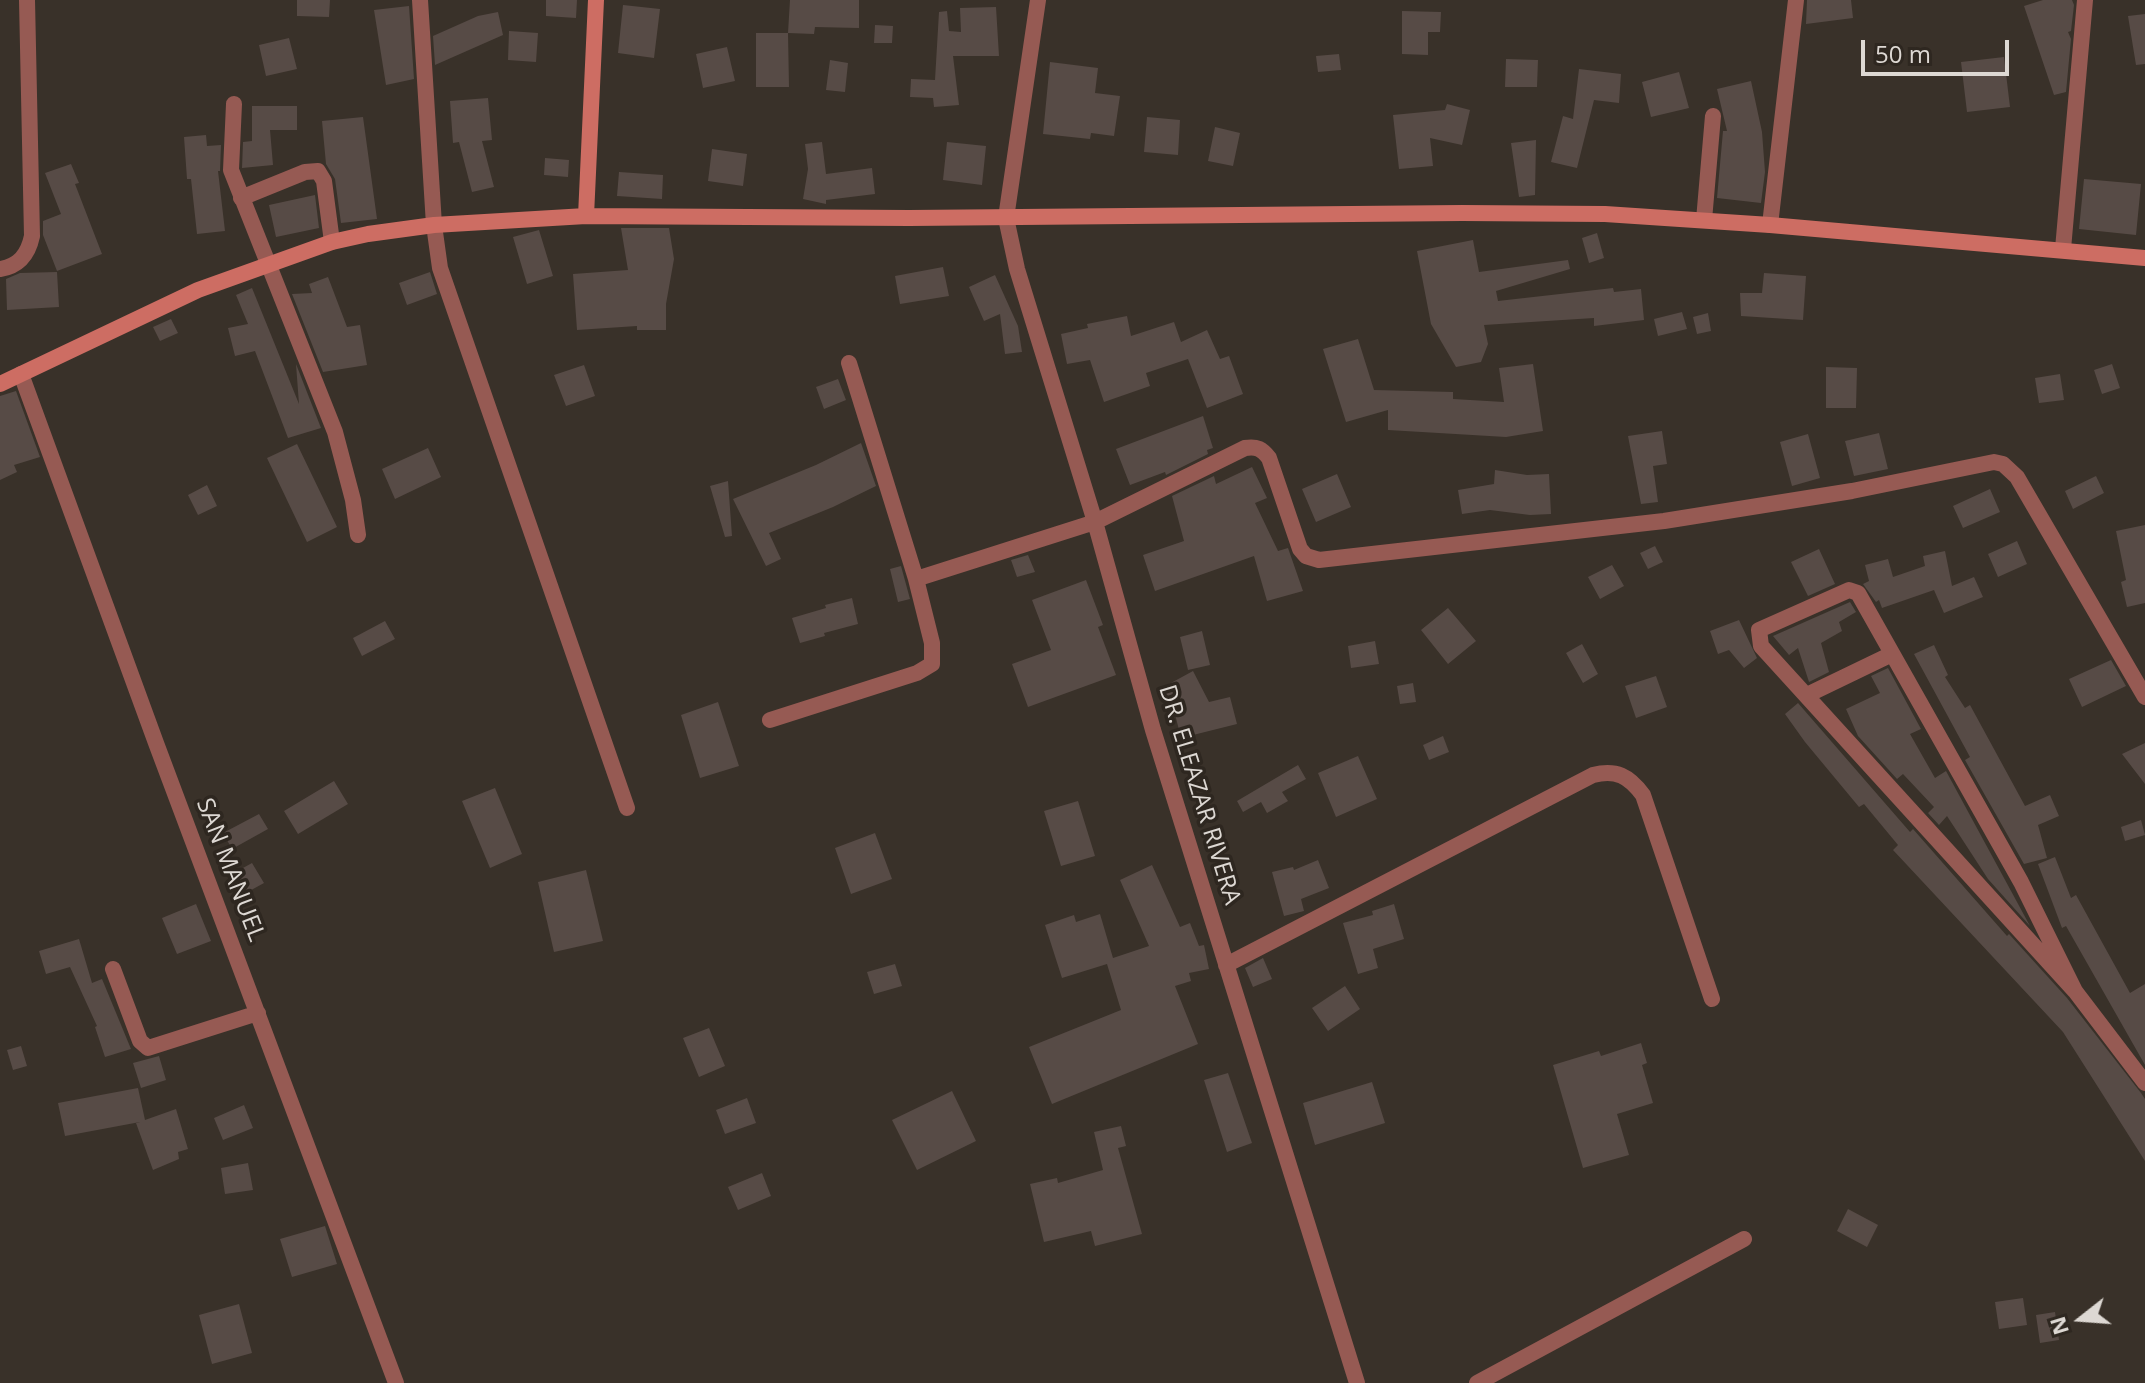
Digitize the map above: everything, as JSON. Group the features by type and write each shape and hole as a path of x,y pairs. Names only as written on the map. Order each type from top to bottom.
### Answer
{"street":[{"path":"0,269 16,264 24,257 32,236 27,0"},
{"path":"420,0 434,225 446,289 627,808"},
{"path":"586,216 596,0"},
{"path":"1006,218 1038,0"},
{"path":"1770,225 1796,0"},
{"path":"2063,249 2085,0"},
{"path":"234,104 229,157 231,170 335,432 353,500 358,535"},
{"path":"1704,220 1713,116"},
{"path":"241,198 305,172 318,171 324,181 332,242"},
{"path":"0,384 176,300 332,242 434,225 586,216 1006,218 1605,214 1770,225 2145,258"},
{"name":"DR. ELEAZAR RIVERA","path":"1006,218 1017,269 1095,522 1153,730 1357,1383"},
{"path":"770,720 917,673 932,664 932,643 916,579 849,363"},
{"name":"SAN MANUEL","path":"21,374 396,1383"},
{"path":"916,579 1095,522 1169,483 1253,447 1260,448 1269,458 1300,549 1306,556 1319,560 1664,521 1852,491 1984,462 2003,464 2017,477 2145,697"},
{"path":"2075,991 2021,882 1856,590 1849,590 1764,626 1758,635 1761,646 2075,991 2145,1083"},
{"path":"1807,695 1892,654"},
{"path":"1226,965 1579,783 1609,771 1634,783 1643,795 1712,999"},
{"path":"113,969 140,1041 148,1048 258,1013"},
{"path":"1477,1383 1744,1239"}],"building":[{"path":"297,0 330,0 329,17 297,16"},
{"path":"546,0 577,0 576,18 546,16"},
{"path":"790,0 859,0 859,28 815,27 814,34 788,33"},
{"path":"1807,0 1851,0 1853,18 1806,24"},
{"path":"2043,0 2072,0 2074,5 2071,31 2068,32 2071,39 2066,92 2054,95 2024,6"},
{"path":"623,5 660,9 654,58 618,53"},
{"path":"409,6 414,79 386,85 374,10"},
{"path":"996,7 999,56 953,56 959,105 934,107 933,98 910,97 911,79 935,80 939,12 947,11 949,31 961,32 960,8"},
{"path":"1402,11 1441,12 1440,32 1428,32 1428,55 1402,54"},
{"path":"498,12 503,35 435,65 433,36 478,16"},
{"path":"2145,14 2145,64 2136,65 2128,16"},
{"path":"875,25 893,26 892,43 874,43"},
{"path":"509,31 538,33 536,62 508,60"},
{"path":"756,33 788,33 789,87 756,87"},
{"path":"289,38 297,69 266,76 259,45"},
{"path":"727,47 735,81 703,88 696,54"},
{"path":"1339,54 1341,70 1318,72 1316,56"},
{"path":"2004,57 2010,107 1967,112 1961,62"},
{"path":"1506,59 1538,60 1537,87 1505,87"},
{"path":"830,60 848,63 845,92 826,90"},
{"path":"1050,62 1098,68 1095,93 1120,96 1114,136 1091,133 1090,139 1043,134"},
{"path":"1579,69 1621,74 1619,103 1594,100 1577,168 1551,162 1563,116 1573,119"},
{"path":"1679,72 1689,108 1651,117 1642,82"},
{"path":"1751,81 1762,132 1765,172 1761,203 1717,198 1723,131 1727,131 1717,89"},
{"path":"488,98 492,140 482,141 494,187 472,192 459,142 453,143 450,101"},
{"path":"1447,104 1470,110 1462,145 1430,138 1433,166 1399,169 1393,115 1445,110"},
{"path":"252,106 297,106 297,130 270,130 273,165 242,168 243,142 252,141"},
{"path":"363,117 377,219 341,223 335,179 326,164 322,121"},
{"path":"1147,117 1180,120 1178,155 1144,152"},
{"path":"1215,127 1240,133 1233,166 1208,161"},
{"path":"206,135 207,146 221,145 218,171 225,231 197,234 191,179 187,179 184,137"},
{"path":"1536,140 1535,195 1519,197 1511,143"},
{"path":"822,142 826,174 872,168 875,194 826,200 826,204 803,199 808,169 805,144"},
{"path":"947,142 986,146 982,185 943,180"},
{"path":"712,149 747,154 743,186 708,181"},
{"path":"545,158 569,160 568,177 544,175"},
{"path":"71,164 79,183 75,184 102,254 57,271 43,235 43,221 61,214 45,173"},
{"path":"619,172 663,175 662,199 617,196"},
{"path":"2084,179 2141,184 2136,235 2079,229"},
{"path":"315,195 319,228 276,237 269,205"},
{"path":"621,228 669,228 674,259 666,304 666,330 637,330 637,326 577,330 573,274 628,270"},
{"path":"539,230 553,276 527,284 513,237"},
{"path":"1597,233 1604,258 1589,263 1582,238"},
{"path":"1473,240 1479,272 1568,260 1570,269 1496,291 1498,301 1613,288 1614,292 1641,289 1644,320 1594,326 1594,318 1484,325 1488,344 1481,362 1456,367 1431,324 1417,251"},
{"path":"943,267 949,296 900,304 895,276"},
{"path":"57,272 59,307 7,310 6,279 20,273"},
{"path":"430,272 437,294 407,305 399,283"},
{"path":"1764,273 1806,276 1803,320 1741,316 1740,293 1762,293"},
{"path":"995,275 1018,326 1022,352 1005,354 1000,314 984,321 969,287"},
{"path":"328,277 347,327 360,325 367,365 323,372 292,294 312,293 309,284"},
{"path":"252,288 299,404 296,364 321,428 288,438 255,351 235,356 228,328 248,324 236,295"},
{"path":"1682,312 1687,329 1658,336 1654,319"},
{"path":"1708,313 1711,331 1697,334 1693,317"},
{"path":"1127,316 1131,336 1174,322 1181,342 1207,330 1220,359 1229,356 1243,394 1207,408 1188,359 1146,373 1150,386 1104,402 1090,360 1067,364 1061,334 1088,328 1087,324"},
{"path":"171,319 178,333 160,341 153,327"},
{"path":"1358,339 1374,390 1453,392 1453,399 1504,402 1499,368 1533,364 1543,431 1506,437 1388,430 1388,410 1346,422 1323,349"},
{"path":"2112,364 2120,388 2102,394 2094,370"},
{"path":"584,365 595,396 566,406 554,375"},
{"path":"1826,367 1857,368 1856,408 1826,408"},
{"path":"2060,374 2064,400 2039,403 2035,378"},
{"path":"838,379 846,400 824,409 816,387"},
{"path":"16,391 40,457 14,465 17,472 0,480 0,396"},
{"path":"1203,416 1213,448 1207,450 1208,454 1166,475 1165,472 1130,485 1116,449"},
{"path":"1662,431 1667,464 1653,466 1658,502 1641,504 1628,436"},
{"path":"1879,433 1888,469 1854,476 1845,441"},
{"path":"1808,434 1820,478 1792,486 1780,442"},
{"path":"861,443 876,486 769,533 781,559 766,566 733,499"},
{"path":"297,444 337,527 307,542 267,458"},
{"path":"428,448 441,477 395,499 382,469"},
{"path":"1252,467 1267,498 1255,503 1278,551 1288,548 1303,591 1267,601 1254,556 1155,591 1143,555 1184,541 1172,496 1214,476 1216,484"},
{"path":"1495,470 1527,475 1549,474 1551,514 1490,510 1462,514 1458,490 1494,484"},
{"path":"1337,474 1351,507 1316,522 1302,489"},
{"path":"2096,476 2104,493 2073,509 2065,491"},
{"path":"728,481 732,536 725,537 710,486"},
{"path":"207,485 217,506 198,515 188,495"},
{"path":"1990,489 2000,512 1963,528 1953,506"},
{"path":"2145,525 2145,603 2127,607 2121,582 2126,580 2116,531"},
{"path":"2017,541 2027,564 1998,577 1988,554"},
{"path":"1655,546 1663,562 1648,569 1640,553"},
{"path":"1819,549 1835,584 1808,596 1791,562"},
{"path":"1945,551 1952,586 1974,577 1983,597 1944,613 1934,590 1882,608 1879,600 1876,602 1863,584 1869,581 1865,565 1888,559 1893,577 1925,566 1923,556"},
{"path":"1028,555 1035,572 1017,577 1011,560"},
{"path":"1612,565 1624,586 1600,599 1588,577"},
{"path":"901,566 910,599 898,602 890,569"},
{"path":"1086,580 1103,625 1098,627 1116,675 1028,707 1012,664 1051,650 1032,600"},
{"path":"852,598 858,624 800,643 792,618"},
{"path":"1850,602 1856,612 1839,622 1842,631 1821,643 1829,672 1809,682 1798,648 1789,655 1773,636"},
{"path":"1448,608 1476,641 1448,664 1421,630"},
{"path":"1739,620 1757,658 1744,668 1729,650 1718,654 1710,631"},
{"path":"385,621 395,639 362,656 353,638"},
{"path":"1202,631 1210,665 1188,670 1180,637"},
{"path":"1375,641 1379,664 1351,668 1348,646"},
{"path":"1582,644 1598,674 1583,683 1566,653"},
{"path":"1934,645 1948,675 1945,677 1965,708 1970,705 2025,806 2050,795 2059,816 2038,825 2047,858 2024,864 1965,760 1970,757 1914,654"},
{"path":"2111,660 2126,686 2082,707 2069,679"},
{"path":"1888,668 1921,729 1910,734 1935,778 1946,771 2030,926 1988,879 1947,816 1939,825 1928,813 1934,807 1903,774 1897,779 1858,736 1846,709 1880,693 1871,676"},
{"path":"1193,671 1209,702 1230,697 1237,724 1181,738 1172,702 1168,704 1160,689"},
{"path":"1656,676 1667,707 1636,718 1625,686"},
{"path":"1413,683 1416,702 1400,704 1397,686"},
{"path":"718,702 739,766 700,778 681,715"},
{"path":"1798,703 1910,832 1913,829 2007,936 2009,934 2067,998 2141,1093 2145,1099 2145,1161 2063,1032 1893,850 1898,845 1864,804 1859,807 1805,742 1785,714"},
{"path":"1443,736 1449,752 1429,760 1423,745"},
{"path":"2145,743 2145,784 2122,754"},
{"path":"1358,756 1377,799 1336,817 1318,773"},
{"path":"1298,765 1306,779 1282,792 1288,801 1267,813 1261,802 1243,812 1237,801"},
{"path":"334,781 348,804 298,834 284,811"},
{"path":"495,788 522,854 490,868 462,801"},
{"path":"1078,801 1095,856 1061,866 1044,811"},
{"path":"259,814 268,829 232,849 223,833"},
{"path":"2141,820 2145,835 2125,841 2121,827"},
{"path":"875,833 892,879 851,894 835,848"},
{"path":"2055,857 2071,898 2076,895 2130,993 2145,984 2145,1065 2066,926 2062,928 2038,864"},
{"path":"1318,860 1329,888 1301,899 1304,911 1284,916 1272,872 1293,867 1294,870"},
{"path":"252,863 264,883 244,894 232,874"},
{"path":"1152,865 1180,927 1190,923 1199,946 1204,945 1209,969 1189,973 1191,981 1175,986 1198,1044 1052,1104 1029,1047 1121,1010 1107,964 1062,978 1045,925 1074,915 1076,922 1100,914 1113,958 1149,946 1120,880"},
{"path":"586,870 603,941 554,952 538,882"},
{"path":"196,904 211,941 177,954 162,918"},
{"path":"1394,904 1404,939 1373,949 1378,968 1358,974 1343,923 1373,915 1372,911"},
{"path":"79,939 92,983 102,979 131,1049 105,1057 97,1026 70,967 46,974 39,951"},
{"path":"1263,958 1272,979 1253,987 1245,968"},
{"path":"895,964 902,986 874,994 867,972"},
{"path":"1345,986 1360,1009 1328,1031 1312,1008"},
{"path":"709,1028 725,1066 699,1077 683,1038"},
{"path":"1641,1043 1647,1063 1642,1065 1653,1103 1617,1114 1629,1155 1583,1168 1553,1065 1599,1051 1601,1056"},
{"path":"21,1046 27,1066 13,1070 7,1050"},
{"path":"159,1056 166,1080 141,1088 133,1063"},
{"path":"1228,1073 1252,1143 1227,1152 1204,1080"},
{"path":"1372,1082 1385,1123 1315,1145 1303,1103"},
{"path":"138,1088 145,1120 176,1109 188,1149 178,1152 179,1159 153,1170 136,1123 140,1122 65,1136 58,1103"},
{"path":"952,1091 976,1141 917,1170 892,1120"},
{"path":"747,1098 756,1123 725,1134 716,1110"},
{"path":"244,1105 253,1128 223,1140 214,1118"},
{"path":"1121,1126 1126,1146 1118,1148 1142,1234 1095,1246 1091,1231 1044,1242 1030,1184 1057,1178 1058,1183 1103,1170 1094,1132"},
{"path":"248,1163 253,1190 225,1194 221,1168"},
{"path":"762,1173 771,1196 738,1210 728,1187"},
{"path":"1848,1209 1878,1225 1867,1247 1837,1231"},
{"path":"325,1226 337,1264 292,1277 280,1239"},
{"path":"2023,1298 2027,1325 1999,1329 1995,1302"},
{"path":"239,1304 252,1353 212,1364 199,1315"},
{"path":"2055,1312 2059,1340 2040,1343 2036,1315"}]}
